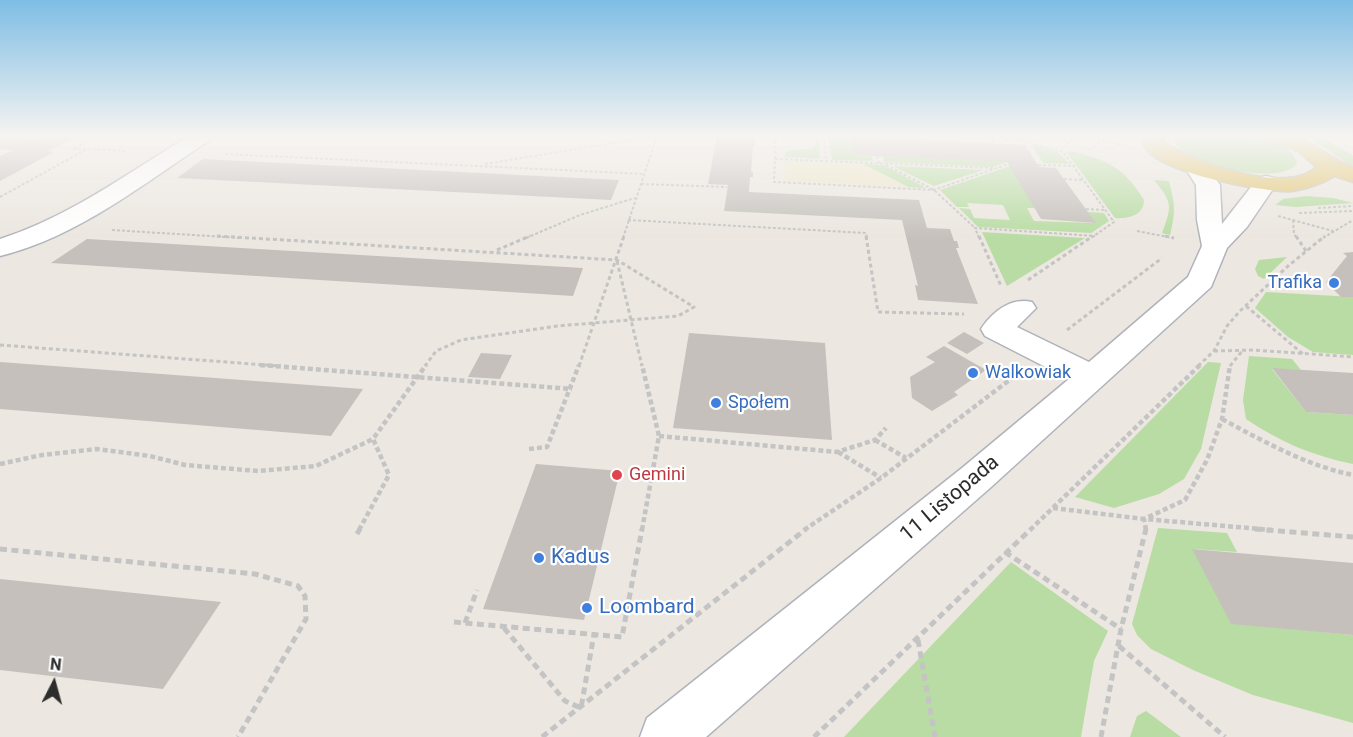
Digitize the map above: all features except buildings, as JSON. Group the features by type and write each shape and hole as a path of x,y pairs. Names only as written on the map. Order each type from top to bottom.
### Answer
{"main road":[{"path":"1205,170 1228,177 1266,183 1296,183 1353,194"},
{"path":"1296,183 1322,177 1327,170"}],"street":[{"path":"0,248 42,234 81,213 148,170"},
{"path":"1198,170 1208,185 1209,220 1215,246"},
{"name":"11 Listopada","path":"666,737 976,478 1201,281 1215,246 1238,222 1250,202 1266,183"},
{"path":"1016,295 996,329 1092,377"}],"path":[{"path":"0,197 48,170"},
{"path":"577,170 644,174"},
{"path":"529,449 547,447 572,389 645,170"},
{"path":"775,170 774,182 934,190 990,170"},
{"path":"896,170 934,190 975,228 1016,295 1114,222 1078,170"},
{"path":"1064,179 1085,180"},
{"path":"641,183 727,187"},
{"path":"495,252 572,218 636,198"},
{"path":"1086,209 1106,210"},
{"path":"1271,214 1353,211"},
{"path":"628,220 866,233 878,312 959,316 968,313"},
{"path":"1293,220 1294,234 1306,252"},
{"path":"814,737 968,592 1005,552 1214,351 1228,324 1266,286 1342,224 1353,220"},
{"path":"975,228 1095,236"},
{"path":"0,464 42,455 97,449 150,456 185,465 258,471 316,466 373,440 436,351 461,340 556,326 678,316 694,307 617,260 106,230"},
{"path":"1137,231 1174,238"},
{"path":"1064,333 1162,258"},
{"path":"454,622 622,637 659,436 617,260"},
{"path":"1246,306 1303,354"},
{"path":"0,345 572,389"},
{"path":"1214,351 1243,350 1353,357"},
{"path":"1144,519 1185,500 1207,460 1222,419 1230,364 1243,350"},
{"path":"542,737 825,514 881,478 1019,373"},
{"path":"1222,419 1282,452 1330,470 1353,475"},
{"path":"659,436 837,452 875,440 886,428"},
{"path":"357,534 389,475 373,440"},
{"path":"875,440 906,458"},
{"path":"837,452 881,478"},
{"path":"1053,508 1144,519 1353,537"},
{"path":"1101,737 1121,629 1146,531 1144,519"},
{"path":"0,549 255,574 298,586 305,596 306,619 238,737"},
{"path":"1005,552 1121,629"},
{"path":"465,624 477,590"},
{"path":"504,627 565,701 581,708"},
{"path":"581,708 594,634"},
{"path":"918,639 935,737"},
{"path":"1118,646 1225,737"}],"green space":[{"path":"876,170 894,170 926,188 908,187"},
{"path":"901,170 983,170 934,186"},
{"path":"997,170 1013,170 1035,208 1027,208 1034,221 1095,223 1088,212 1104,213 1109,221 1091,233 978,227 959,208 970,209 974,218 1010,220 1003,205 967,203 969,207 957,207 940,190"},
{"path":"1080,170 1119,170 1137,189 1144,200 1141,210 1129,217 1115,218"},
{"path":"1237,170 1286,170 1274,173"},
{"path":"1154,180 1169,181 1174,208 1170,235 1162,233 1168,217 1168,200"},
{"path":"1306,196 1333,198 1353,203 1296,207 1275,205 1283,199"},
{"path":"982,232 1085,238 1007,286"},
{"path":"1287,257 1264,279 1258,276 1255,269 1259,260"},
{"path":"1266,292 1353,297 1353,355 1313,352 1288,337 1255,308"},
{"path":"1249,356 1292,359 1301,370 1272,369 1306,412 1353,415 1353,464 1297,447 1271,435 1246,419 1243,400"},
{"path":"1208,362 1221,363 1201,449 1184,479 1159,494 1114,508 1075,497"},
{"path":"1158,528 1227,533 1237,552 1193,549 1231,623 1353,635 1353,723 1253,695 1193,670 1151,649 1137,635 1132,624"},
{"path":"1011,562 1108,631 1094,661 1081,737 844,737"},
{"path":"1146,711 1181,737 1130,737 1137,716"}],"sand":[{"path":"785,170 876,170 908,187 786,181"}],"place":[{"name":"Trafika","path":"1334,283"},
{"name":"Walkowiak","path":"973,373"},
{"name":"Społem","path":"716,403"},
{"name":"Gemini","path":"617,475"},
{"name":"Kadus","path":"539,558"},
{"name":"Loombard","path":"587,608"}]}
